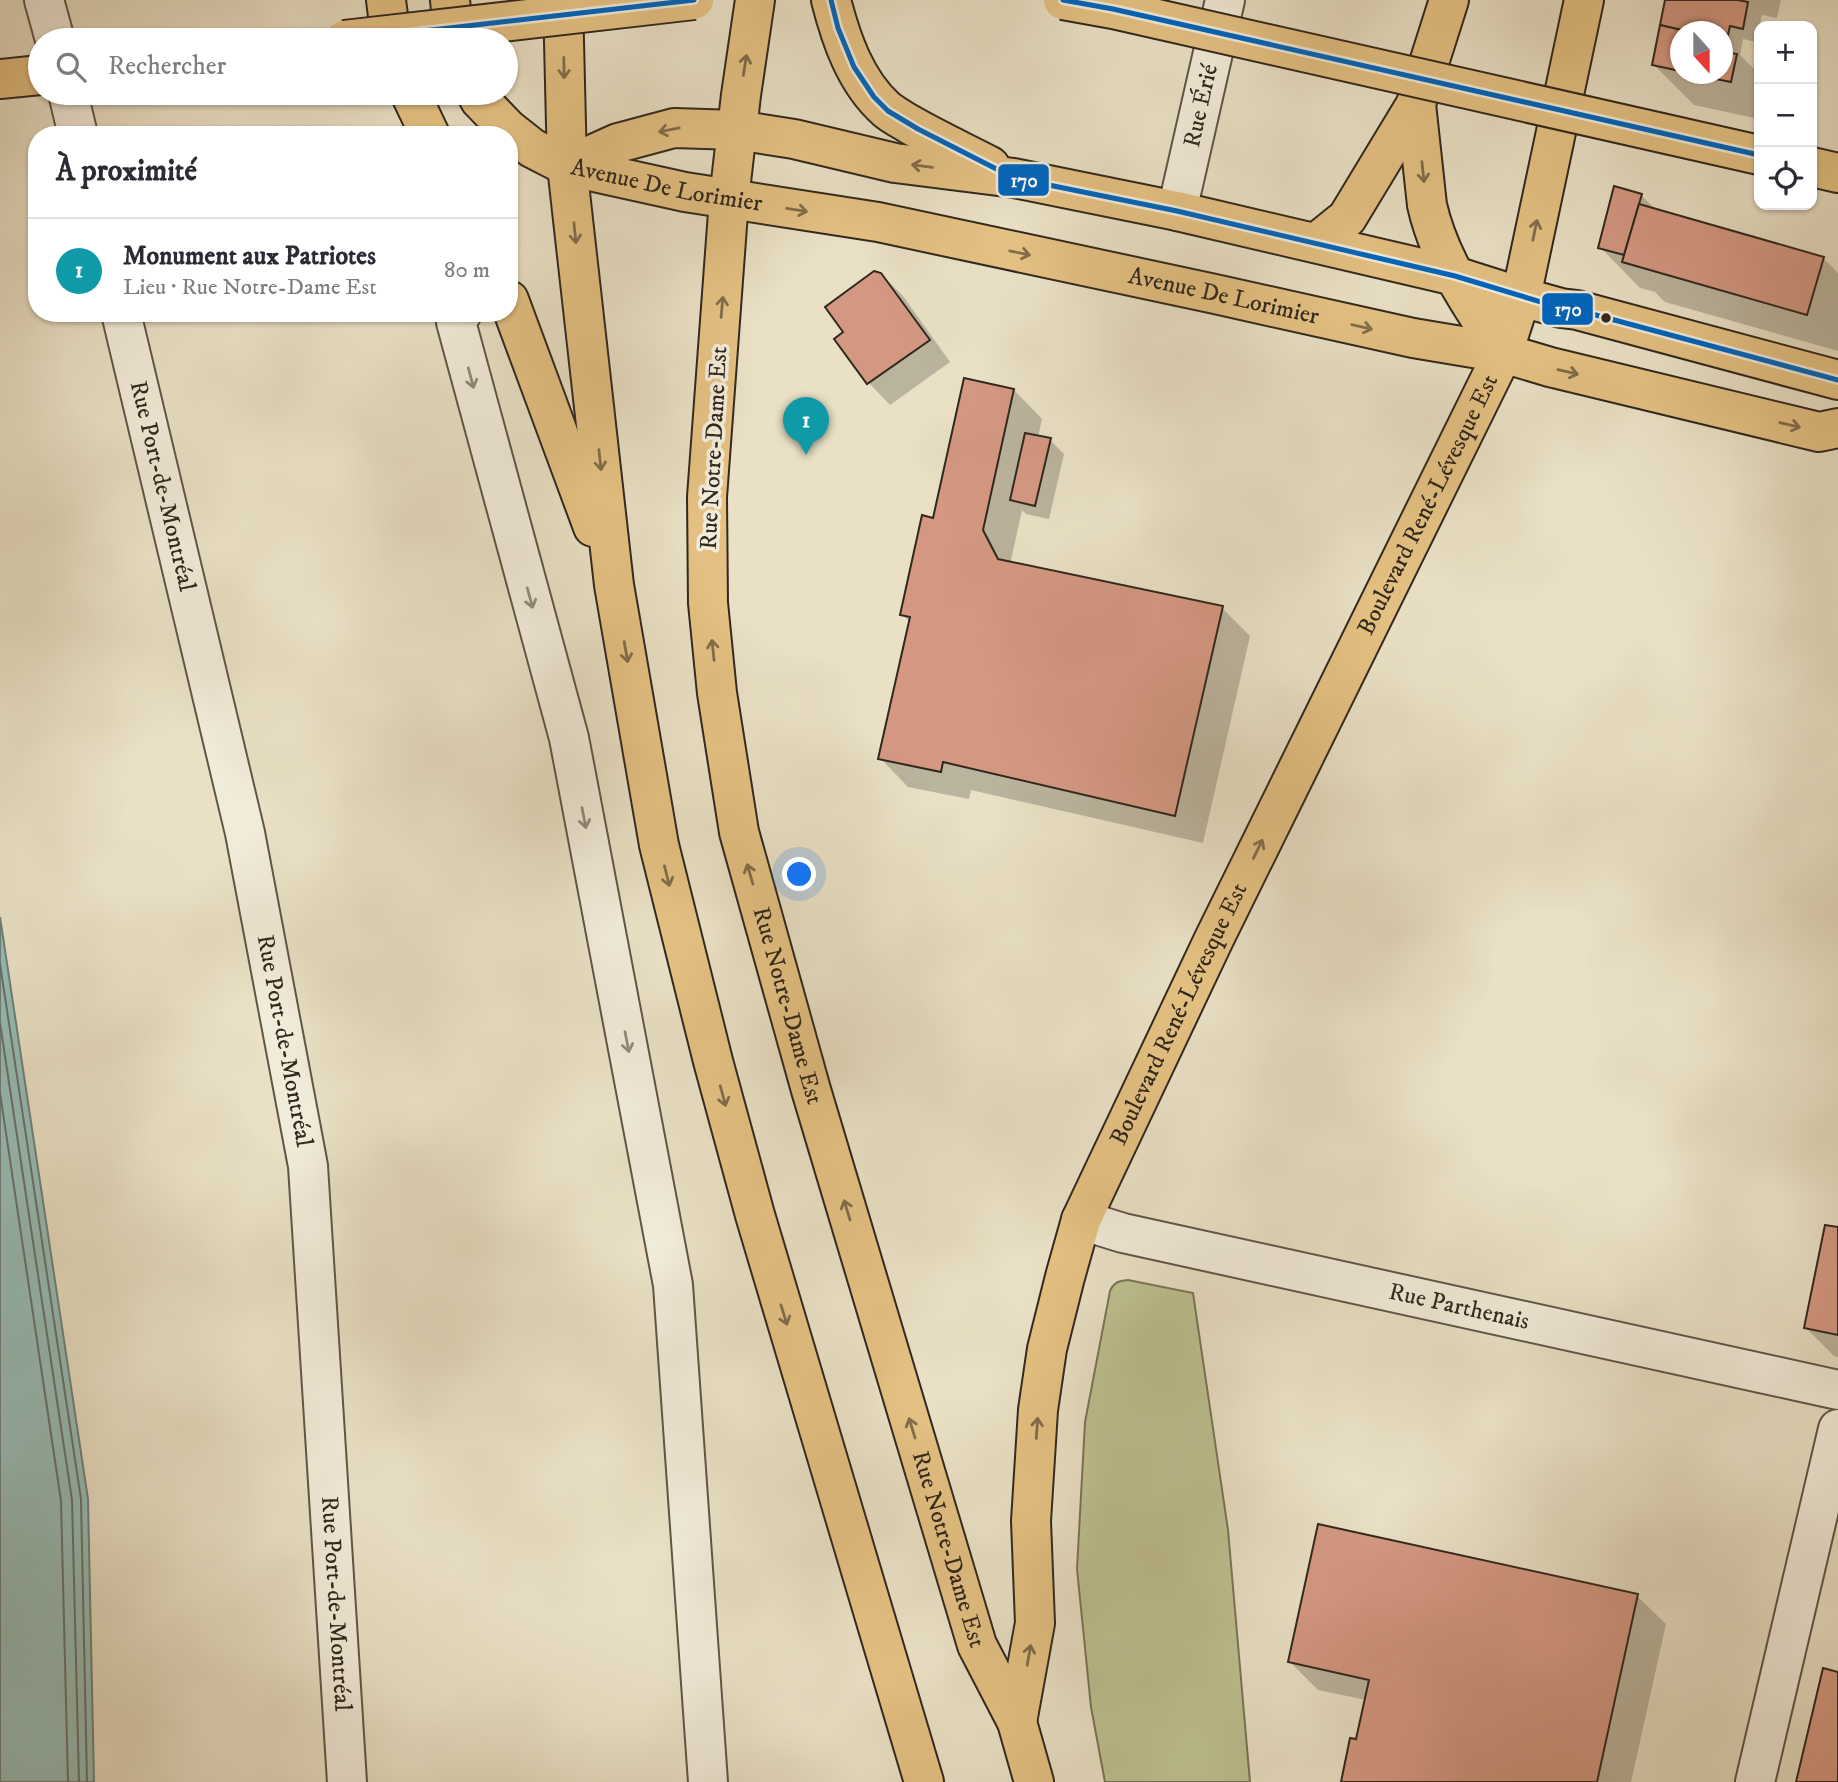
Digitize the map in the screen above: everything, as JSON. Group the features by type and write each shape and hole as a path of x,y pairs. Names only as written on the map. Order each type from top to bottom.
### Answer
{"main road":[{"path":"386,0 390,28"},
{"path":"450,0 453,28"},
{"path":"563,0 567,166 614,585 659,845 758,1229 923,1782"},
{"path":"449,28 695,0"},
{"name":"Rue Notre-Dame Est","path":"755,0 730,199 707,497 708,603 717,693 738,832 811,1090 978,1646 1017,1722 1034,1782"},
{"path":"831,0 838,28 854,67 874,97 888,111 1014,178"},
{"path":"1063,0 1754,154"},
{"name":"Boulevard René-Lévesque Est","path":"1449,0 1416,104 1428,212 1465,298 1503,353"},
{"name":"Boulevard René-Lévesque Est","path":"1017,1722 1035,1623 1031,1521 1038,1410 1047,1349 1081,1220 1220,927 1503,353 1521,297 1584,0"},
{"path":"0,79 28,76"},
{"path":"1316,243 1347,218 1416,104"},
{"path":"416,105 426,126"},
{"path":"485,105 506,126"},
{"name":"Avenue De Lorimier","path":"567,166 618,143 674,128 737,130 794,139 895,163 1014,178 1316,243 1455,276 1561,308 1838,380"},
{"path":"518,137 531,148 567,166"},
{"name":"Avenue De Lorimier","path":"567,166 685,192 878,222 1413,338 1503,353 1550,367 1819,432 1838,428"},
{"path":"1817,168 1838,173"},
{"path":"517,322 614,585"}],"street":[{"path":"44,0 52,28"},
{"name":"Rue Érié","path":"1177,211 1225,0"},
{"path":"71,105 76,126"},
{"name":"Rue Port-de-Montréal","path":"123,322 245,833 308,1166 347,1782"},
{"path":"456,322 569,738 674,1284 708,1782"},
{"name":"Rue Parthenais","path":"1081,1220 1123,1233 1838,1390"},
{"path":"1755,1782 1838,1429"}],"green space":[{"path":"1128,1280 1193,1293 1228,1530 1250,1782 1105,1782 1091,1707 1077,1569 1085,1422 1110,1291 1117,1282"}],"water":[{"path":"0,917 88,1499 94,1782 0,1782"}],"building":[{"path":"1665,0 1748,2 1743,29 1733,27 1733,21 1670,21 1670,27 1660,25"},
{"path":"1660,25 1670,27 1670,69 1652,65"},
{"path":"1733,53 1737,54 1733,73"},
{"path":"1614,186 1642,194 1624,255 1598,248"},
{"path":"1639,204 1824,257 1807,315 1622,262"},
{"path":"874,271 881,273 930,340 867,384 834,339 843,332 825,307"},
{"path":"964,378 1014,389 983,530 998,559 1223,606 1175,816 943,762 941,772 878,759 910,617 900,615 922,515 933,518"},
{"path":"1025,433 1051,438 1035,506 1010,500"},
{"path":"1825,1225 1838,1227 1838,1335 1804,1328"},
{"path":"1318,1524 1638,1594 1597,1782 1341,1782 1350,1738 1356,1739 1369,1680 1288,1662"},
{"path":"1823,1668 1838,1672 1838,1782 1796,1782"}],"transit line":[{"name":"170","path":"449,28 694,0"},
{"name":"170","path":"831,0 838,28 854,67 874,97 888,111 1014,178 1177,211 1455,276 1561,308 1838,380"},
{"name":"170","path":"1063,0 1754,154"}],"place":[{"name":"Monument aux Patriotes","path":"806,455"}]}
